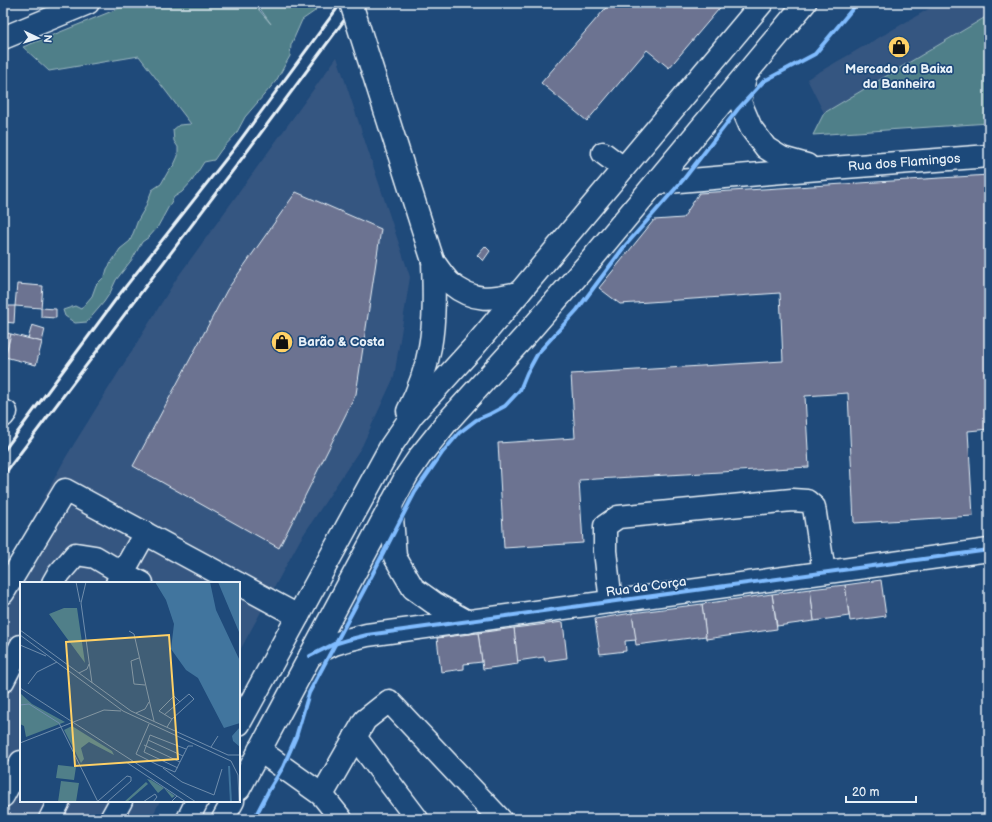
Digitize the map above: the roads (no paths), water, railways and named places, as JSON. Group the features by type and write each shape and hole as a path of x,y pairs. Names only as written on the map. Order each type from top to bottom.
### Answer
{"main road":[{"path":"3,38 88,3"},
{"path":"240,722 391,446 414,399 430,348 434,312 433,261 351,3"},
{"path":"391,446 413,414 473,348 762,3"},
{"path":"240,787 407,475 420,456 448,421 537,323 592,259 805,3"},
{"name":"Rua dos Flamingos","path":"745,76 740,102 751,128 766,148 782,158 820,169"},
{"path":"603,153 623,168"},
{"name":"Rua dos Flamingos","path":"656,183 989,156"},
{"path":"433,261 450,283 466,294 480,298 495,298 519,293"},
{"path":"3,593 64,490 234,582"},
{"name":"Rua da Corça","path":"611,602 605,551 605,526 618,517 792,500 807,501 814,507 824,572"},
{"path":"392,504 395,557 413,588 434,603 468,622"},
{"path":"120,578 145,533"},
{"name":"Rua da Corça","path":"310,656 334,644 367,635 989,550"},
{"path":"54,582 57,576 76,554 95,557 120,578 138,582"},
{"path":"240,585 298,616"},
{"path":"3,681 20,648"},
{"path":"322,795 365,720 389,701 500,819"},
{"path":"355,737 417,819"},
{"path":"259,750 322,795 341,819"},
{"path":"3,796 20,764"},
{"path":"50,819 58,802"},
{"path":"111,819 120,802"},
{"path":"188,819 196,802"},
{"path":"223,819 232,802"}],"railway":[{"path":"3,452 119,295 233,150 341,3"},
{"path":"3,476 357,3"}],"place":[{"name":"Mercado da Baixa da Banheira","path":"899,47"},
{"name":"Barão & Costa","path":"282,342"}]}
